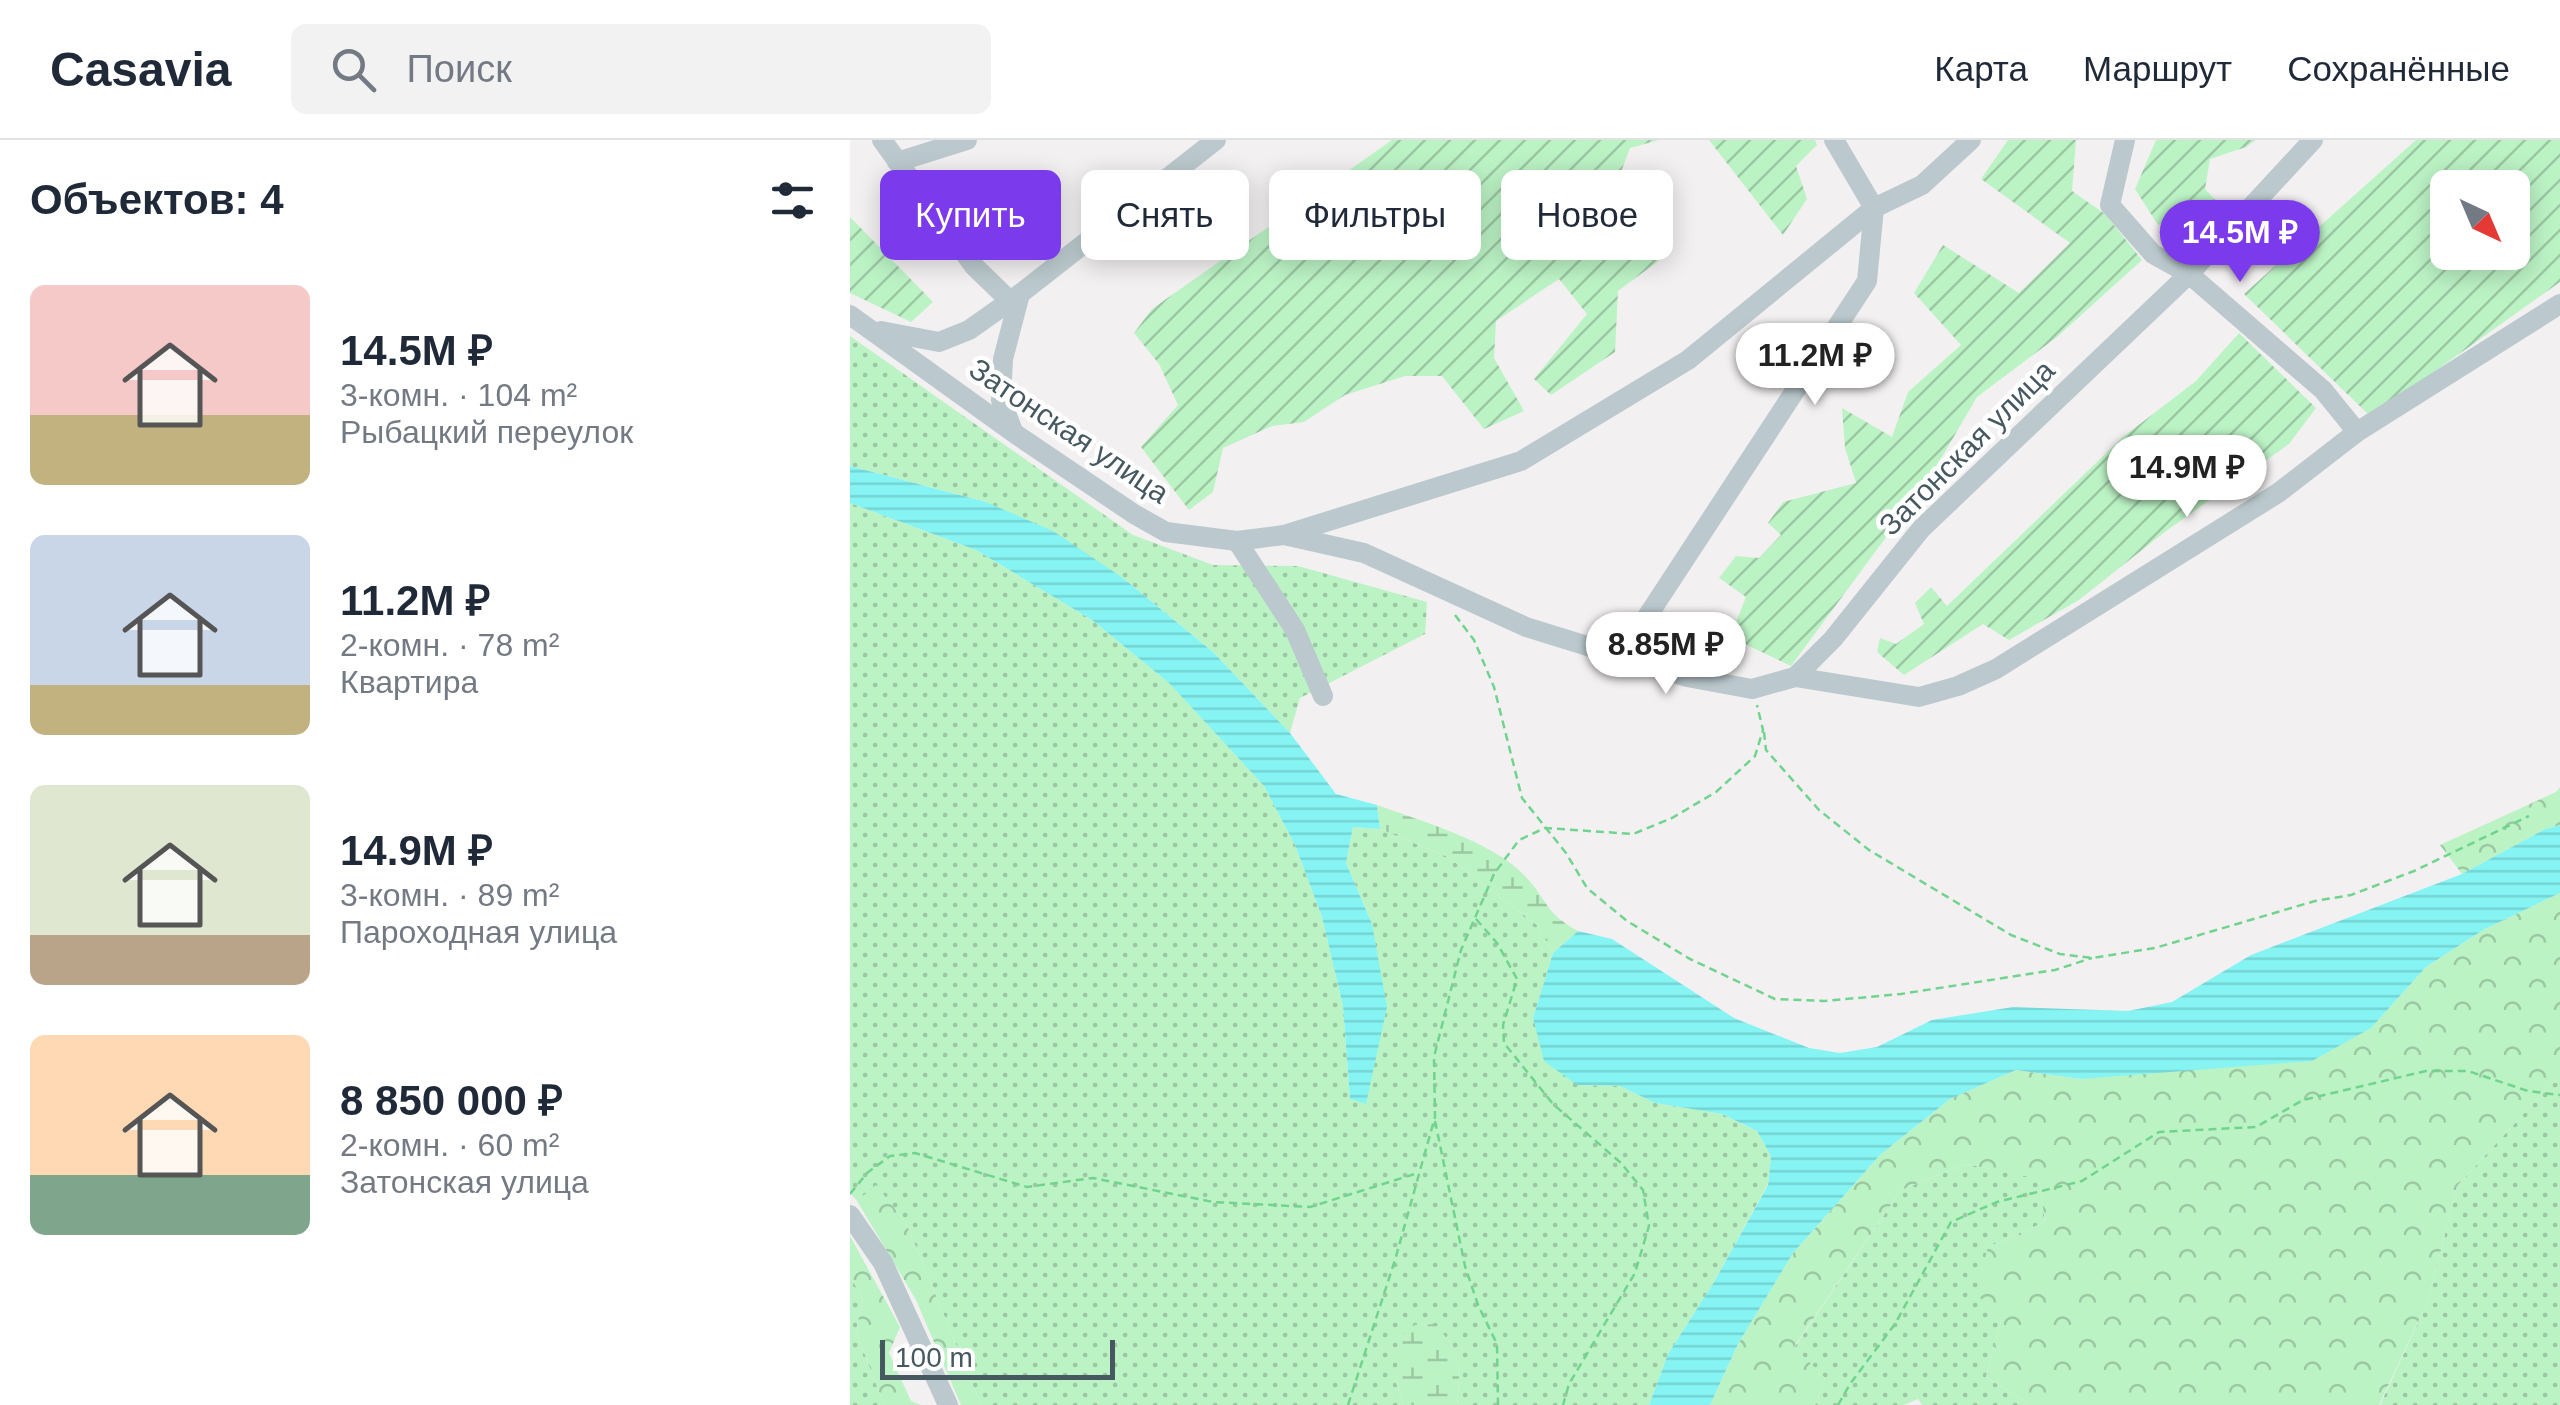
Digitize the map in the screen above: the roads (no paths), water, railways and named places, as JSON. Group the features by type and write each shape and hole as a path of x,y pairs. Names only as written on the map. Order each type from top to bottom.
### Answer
{"street":[{"path":"882,140 974,266 1015,298"},
{"path":"897,162 967,140"},
{"path":"870,328 939,342 969,330 1216,140"},
{"path":"1620,658 1868,280 1874,208 1834,140"},
{"path":"1284,535 1521,461 1688,360 1874,208 1922,185 1971,140"},
{"path":"2124,140 2110,204 2153,254 2189,274 2322,390 2357,432"},
{"name":"Затонская улица","path":"850,315 1014,433 1166,532 1237,541 1284,535 1364,553 1526,627 1620,658 1722,686 1752,690 1795,677 1834,638 1920,529 2189,274 2314,140"},
{"path":"1014,433 1002,400 1003,359 1015,298"},
{"path":"1795,677 1920,698 1996,668 2278,494 2357,432 2560,304"},
{"path":"1237,541 1295,630 1323,696"},
{"path":"850,1215 883,1263 948,1405"}],"water":[{"path":"850,466 986,502 1053,531 1123,578 1213,652 1290,733 1336,794 1377,805 1380,829 1353,827 1346,863 1372,924 1387,1007 1366,1104 1350,1099 1343,1006 1322,917 1295,845 1264,786 1169,683 1092,620 976,550 850,503"},
{"path":"2560,825 2560,893 2483,930 2426,967 2371,1028 2312,1061 2081,1079 2016,1070 1950,1099 1880,1155 1793,1253 1738,1344 1710,1405 1649,1405 1668,1354 1768,1185 1771,1156 1757,1131 1722,1114 1655,1103 1620,1086 1577,1085 1544,1061 1533,1018 1553,953 1578,931 1612,939 1734,1018 1809,1048 1840,1053 1877,1047 1932,1020 2013,1007 2128,1011 2172,1002 2251,955 2462,874 2545,829"}]}
